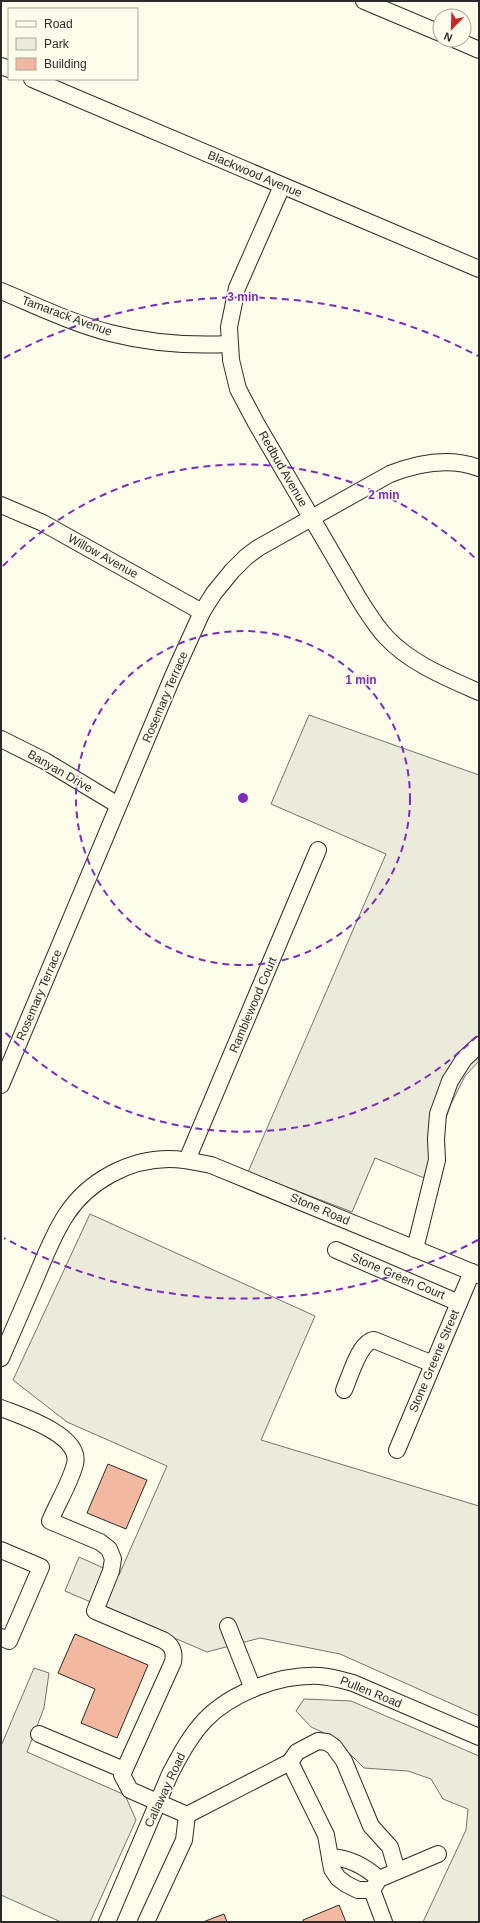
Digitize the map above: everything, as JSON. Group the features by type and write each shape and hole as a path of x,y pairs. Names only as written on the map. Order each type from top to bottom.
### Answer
{"street":[{"path":"364,1 432,30"},
{"name":"Blackwood Avenue","path":"34,80 479,268"},
{"name":"Redbud Avenue","path":"282,186 237,288 231,309 229,344 234,378 238,389 358,599 386,637 403,652 429,669 479,692"},
{"name":"Tamarack Avenue","path":"1,291 72,321 110,333 154,342 229,344"},
{"name":"Rosemary Terrace","path":"1,1085 118,805 202,612 214,593 232,570 246,556 390,474 405,468 429,463 463,463 479,468"},
{"name":"Willow Avenue","path":"1,505 43,523 202,612"},
{"name":"Banyan Drive","path":"1,739 45,761 118,805"},
{"name":"Ramblewood Court","path":"187,1160 318,850"},
{"path":"415,1249 437,1160 436,1139 438,1114 450,1081 464,1058 479,1045"},
{"name":"Stone Road","path":"1,1358 53,1239 67,1214 78,1199 110,1174 129,1166 157,1159 187,1160 211,1165 475,1273"},
{"name":"Stone Green Court","path":"336,1250 459,1303"},
{"name":"Stone Greene Street","path":"397,1450 459,1303 475,1273"},
{"path":"344,1390 361,1348 370,1340 374,1340 433,1364"},
{"path":"1,1408 57,1432 66,1439 73,1451 75,1462 50,1520 100,1542 109,1549 113,1559 111,1571 95,1611 162,1640 171,1646 174,1653 172,1662 122,1775 130,1790 187,1815"},
{"path":"1,1550 40,1567 9,1641 1,1637"},
{"path":"228,1626 256,1688"},
{"name":"Pullen Road","path":"256,1688 306,1676 335,1678 353,1683 479,1737"},
{"name":"Callaway Road","path":"107,1922 181,1752 201,1724 222,1705 236,1696 256,1688"},
{"path":"39,1734 124,1770"},
{"path":"187,1815 290,1762 297,1752 318,1741 327,1742 334,1747 344,1760 372,1826 390,1847 397,1871"},
{"path":"290,1762 326,1835 332,1869 338,1878 346,1884 358,1890 375,1885 397,1871 438,1854"},
{"path":"146,1922 184,1840 187,1815"},
{"path":"330,1857 345,1858 368,1870 375,1885 384,1922"}],"green space":[{"path":"309,715 479,775 479,1061 465,1076 451,1104 442,1129 445,1159 439,1184 375,1158 352,1212 248,1172 386,854 271,804"},
{"path":"90,1214 315,1316 261,1440 479,1506 479,1716 340,1654 260,1638 207,1652 65,1591 79,1557 119,1575 167,1466 67,1422 13,1380"},
{"path":"34,1668 49,1673 44,1708 27,1752 125,1795 136,1820 90,1922 61,1922 1,1895 1,1746"},
{"path":"304,1699 351,1701 479,1756 479,1922 423,1922 466,1830 468,1809 443,1799 431,1779 408,1771 364,1768 333,1737 311,1727 296,1711"}],"building":[{"path":"108,1464 147,1480 126,1529 87,1513"},
{"path":"75,1634 148,1665 117,1738 81,1723 95,1689 58,1673"},
{"path":"339,1905 346,1922 304,1922 303,1920"},
{"path":"224,1914 227,1922 203,1922"}]}
